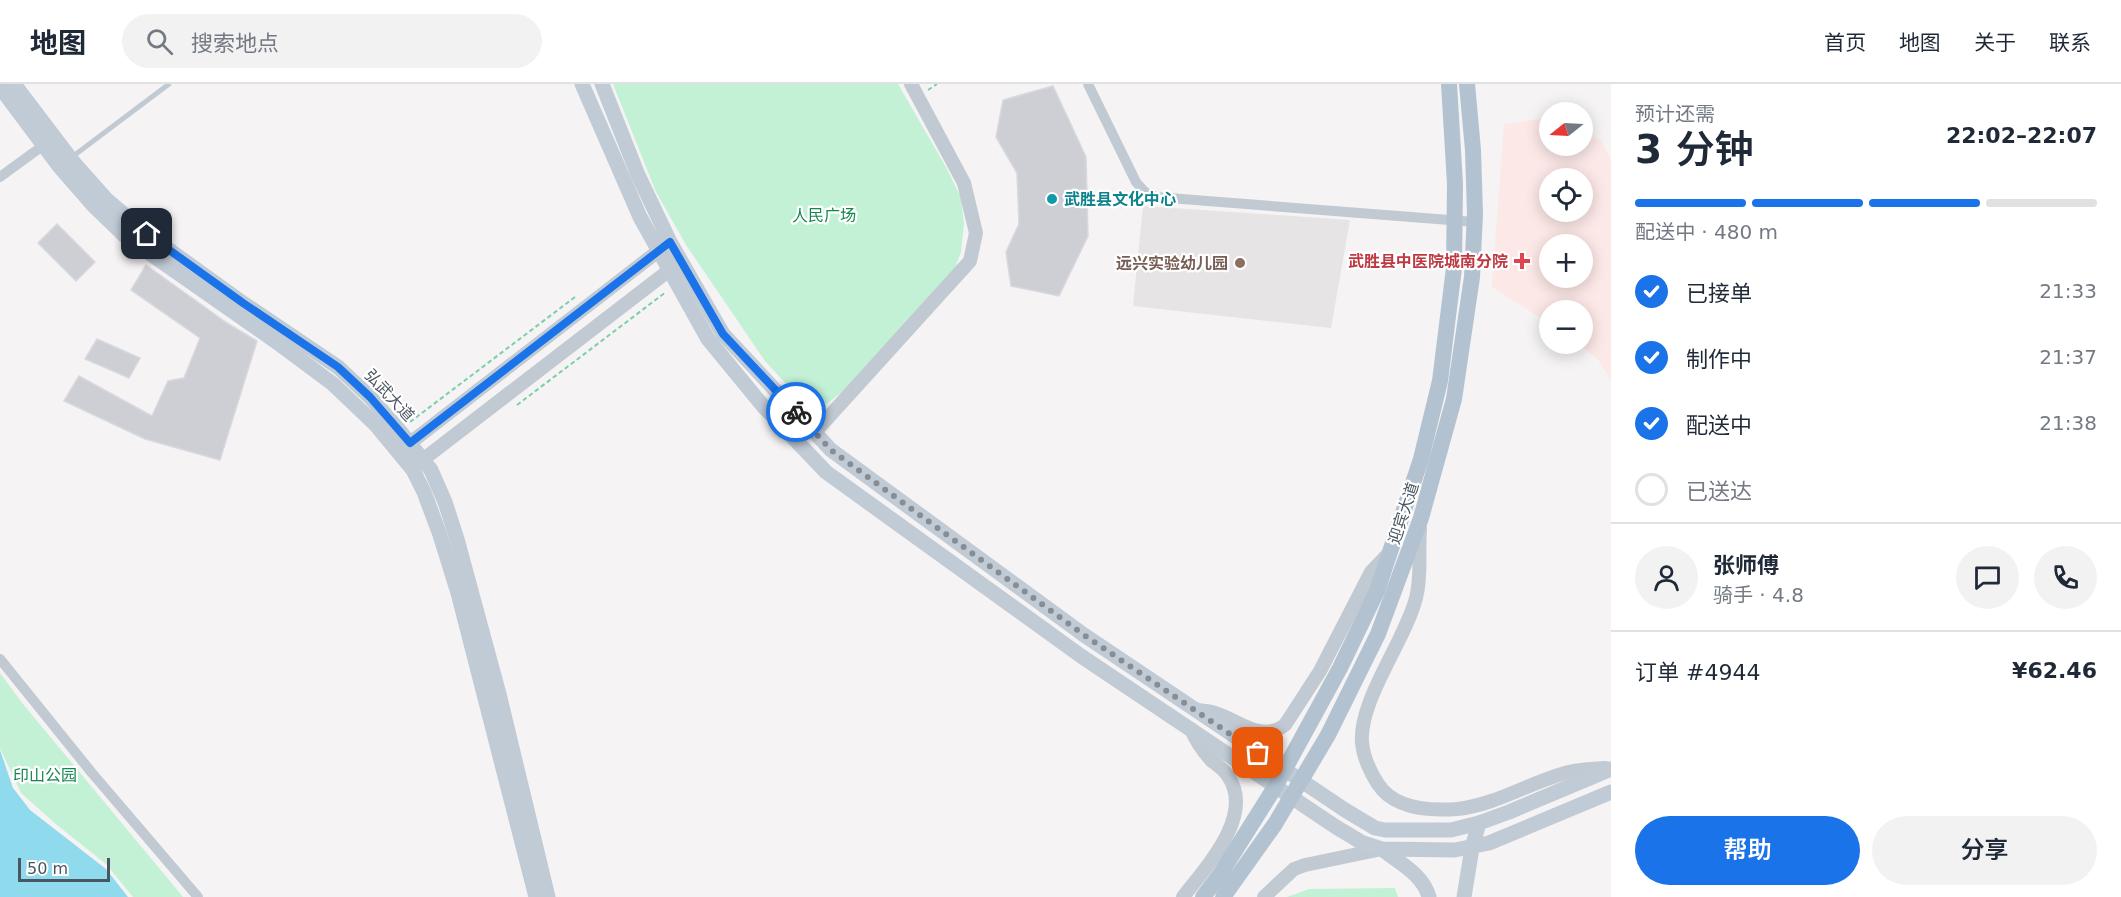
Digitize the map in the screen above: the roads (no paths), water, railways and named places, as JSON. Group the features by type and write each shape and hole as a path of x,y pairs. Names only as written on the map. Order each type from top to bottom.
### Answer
{"main road":[{"name":"弘武大道","path":"14,84 49,141 93,205 125,236 333,384 375,424 404,447 417,464 424,492 441,535 458,593 536,897"},
{"path":"582,84 640,217 664,247 723,334 831,450 1066,622 1240,741 1375,828 1394,831 1451,830 1479,823 1611,768"},
{"path":"602,84 664,247"},
{"name":"迎宾大道","path":"1203,897 1275,788 1335,678 1377,591 1421,459 1440,381 1454,268 1455,184 1449,84"},
{"name":"迎宾大道","path":"1223,897 1275,824 1328,735 1378,634 1421,518 1454,399 1469,300 1475,222 1473,150 1467,84"},
{"name":"弘武大道","path":"0,87 49,141 71,158 107,200 147,234 338,367 370,397 399,430 404,447"},
{"path":"676,266 677,284 708,339 763,406 826,472 1081,656 1336,827 1367,844 1382,849 1430,851 1472,848 1611,792"},
{"name":"弘武大道","path":"417,464 431,470 445,502 457,539 499,694 548,897"},
{"path":"1464,897 1472,848 1479,823"},
{"path":"1382,849 1416,874 1426,887 1429,897"}],"street":[{"path":"815,432 970,261 976,233 964,183 911,84"},
{"path":"1088,84 1136,182 1144,192 1156,197 1475,222"},
{"path":"0,177 49,141"},
{"path":"404,447 664,247"},
{"path":"417,464 676,266"},
{"path":"1421,518 1417,596 1409,620 1364,720 1362,742 1367,761 1382,791 1408,806 1457,809 1504,797 1567,772 1611,768"},
{"path":"1193,709 1216,713 1268,733 1285,725 1320,671 1371,572 1390,552"},
{"path":"0,660 92,773 198,897"},
{"path":"1183,897 1222,843 1235,817 1237,805 1233,783 1201,749 1191,729"},
{"path":"1264,897 1294,869 1382,849"}],"lane":[{"path":"71,158 169,84"}],"water":[{"path":"0,750 13,788 30,810 106,869 128,897 0,897"}],"place":[{"name":"武胜县文化中心","path":"1052,199"},
{"name":"武胜县中医院城南分院","path":"1522,261"},
{"name":"远兴实验幼儿园","path":"1240,263"}],"park label":[{"name":"人民广场","path":"824,215"},
{"name":"印山公园","path":"45,775"}]}
